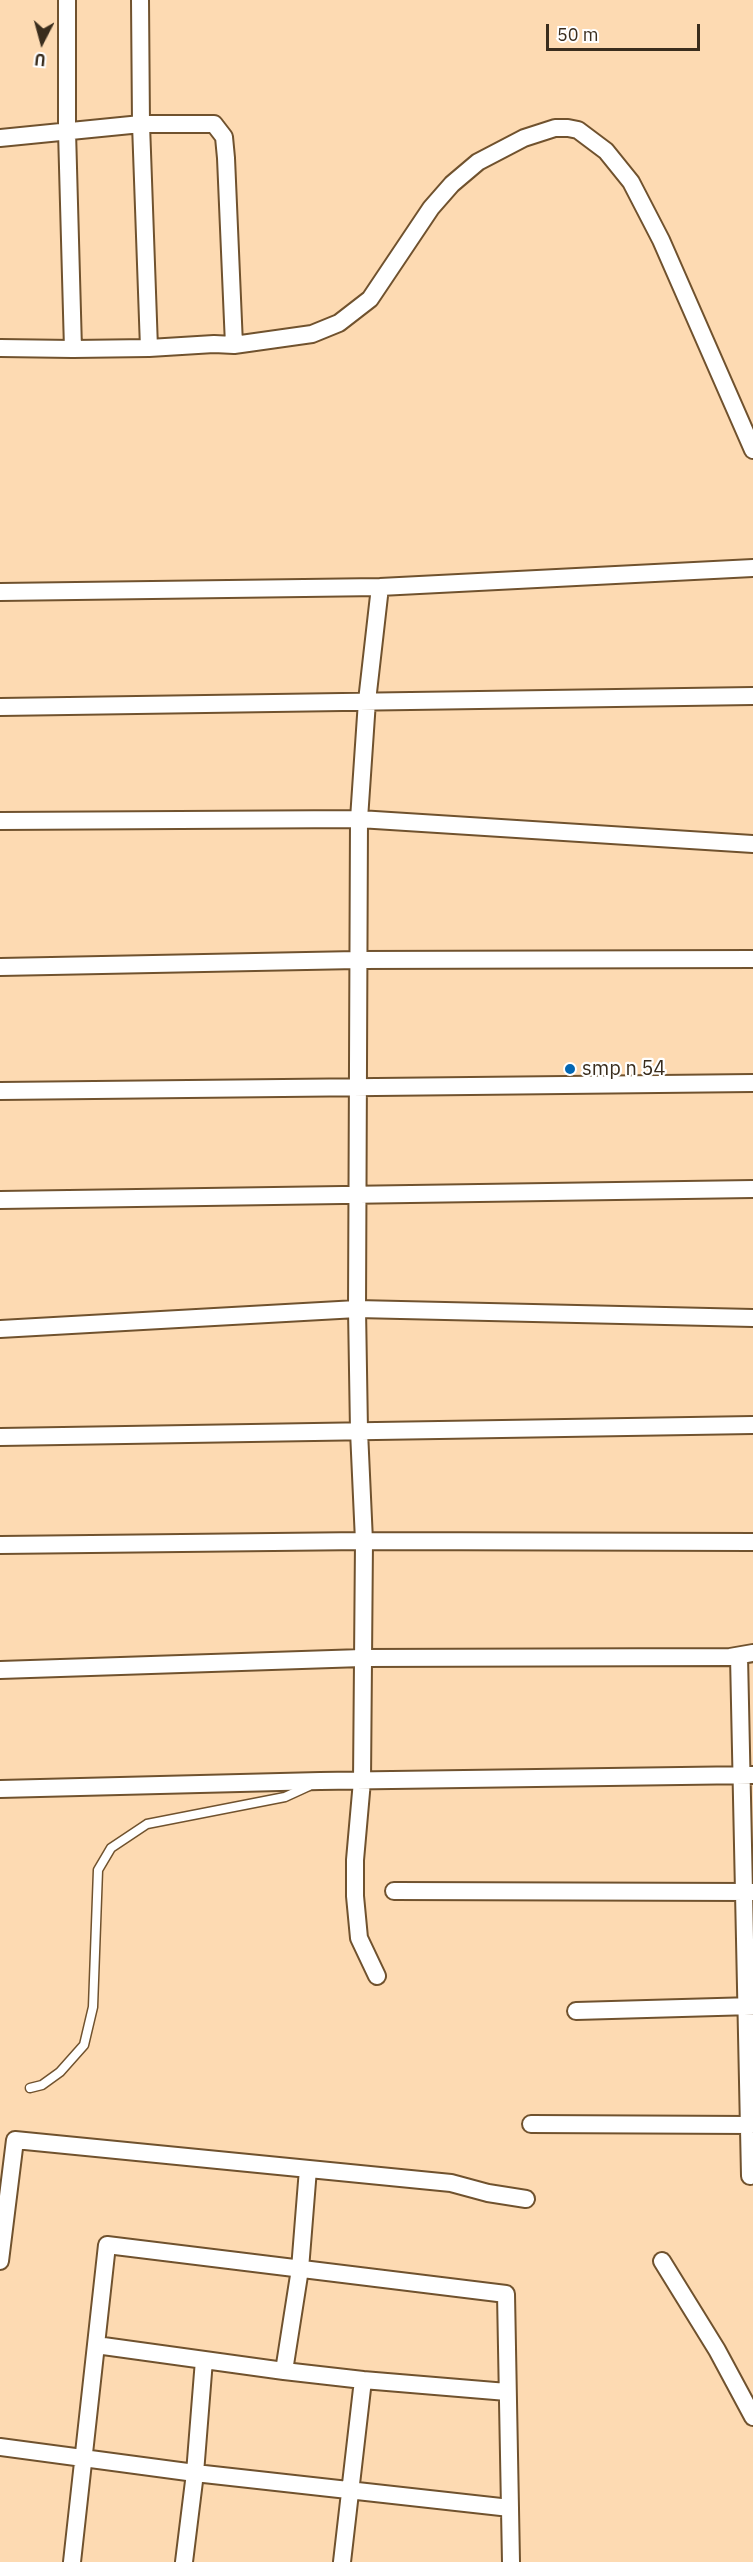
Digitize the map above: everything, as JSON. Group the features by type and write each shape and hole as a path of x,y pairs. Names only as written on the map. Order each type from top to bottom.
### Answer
{"street":[{"path":"67,0 67,131 73,350"},
{"path":"140,0 141,124 149,348"},
{"path":"0,138 141,124 214,124 224,136 234,345"},
{"path":"0,348 73,350 234,345 312,334 352,315 369,299 431,208 452,184 478,162 524,138 555,128 573,129 593,140 606,151 631,182 661,240 753,450"},
{"path":"0,592 380,587 753,568"},
{"path":"377,1976 359,1938 355,1896 355,1860 362,1781 364,1541 357,1310 359,819 367,702 380,587"},
{"path":"0,707 753,696"},
{"path":"0,821 359,819 753,844"},
{"path":"0,967 357,960 753,959"},
{"path":"0,1091 753,1083"},
{"path":"0,1200 753,1189"},
{"path":"0,1329 357,1310 753,1318"},
{"path":"0,1437 753,1425"},
{"path":"0,1545 364,1541 753,1542"},
{"path":"0,1670 362,1658 746,1655 751,2006 750,2175"},
{"path":"0,1789 320,1781 748,1775"},
{"path":"394,1892 749,1892"},
{"path":"576,2011 751,2006"},
{"path":"531,2124 750,2125"},
{"path":"0,2261 15,2140 451,2183 488,2193 526,2199"},
{"path":"284,2371 300,2269 308,2169"},
{"path":"72,2562 107,2245 506,2294 511,2562"},
{"path":"662,2261 717,2350 753,2417"},
{"path":"96,2346 363,2380 507,2392"},
{"path":"184,2562 195,2473 204,2360"},
{"path":"342,2562 363,2380"},
{"path":"0,2447 350,2492 510,2508"}],"lane":[{"path":"30,2088 42,2085 60,2072 84,2045 93,2007 98,1870 111,1848 147,1824 285,1797 320,1781"}],"place":[{"name":"smp n 54","path":"570,1069"}]}
